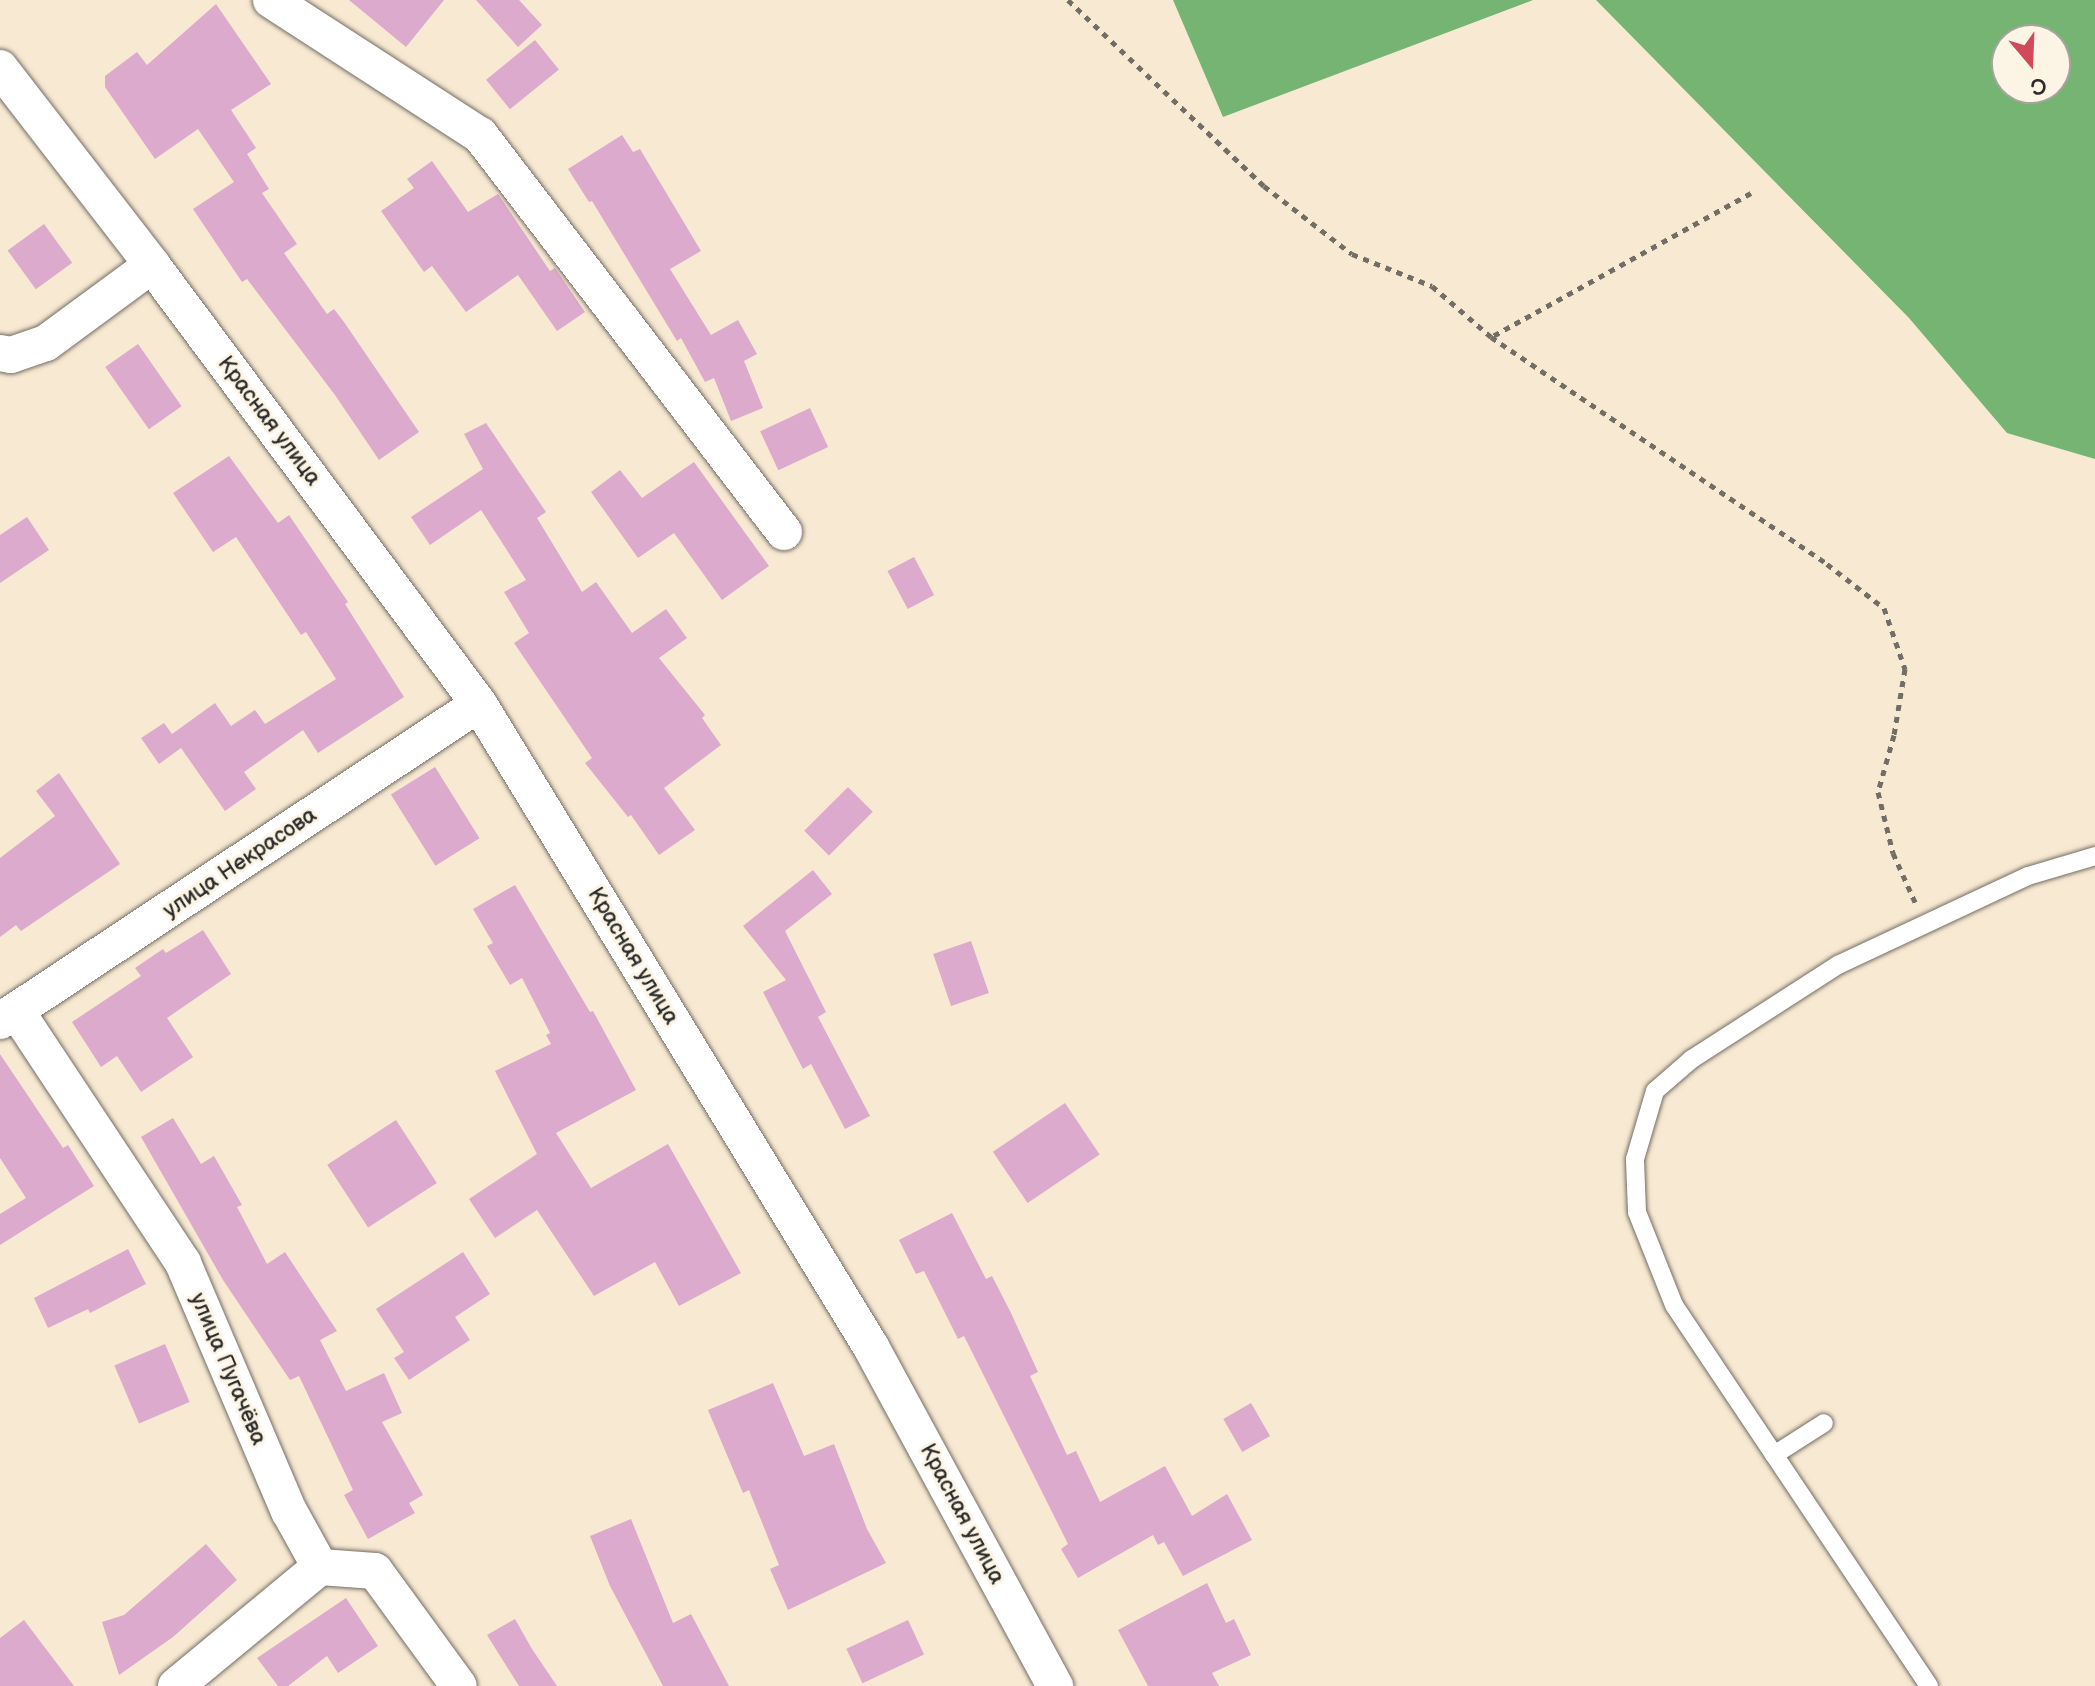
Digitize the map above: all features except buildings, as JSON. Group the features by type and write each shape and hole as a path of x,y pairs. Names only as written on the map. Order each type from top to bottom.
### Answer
{"street":[{"path":"271,0 480,135 784,532"},
{"name":"Красная улица","path":"0,68 152,265 479,704 871,1347 1055,1686"},
{"path":"0,353 11,355 46,343 152,265"},
{"name":"улица Некрасова","path":"8,1016 479,704"},
{"name":"улица Пугачёва","path":"8,1016 183,1263 289,1511 320,1567"},
{"path":"176,1686 320,1567 375,1571 459,1686"}],"lane":[{"path":"1929,1686 1674,1305 1637,1212 1635,1159 1655,1091 1692,1059 1838,965 2028,876 2095,856"},
{"path":"1774,1455 1824,1423"}],"path":[{"path":"1068,0 1264,186 1352,254 1432,286 1491,337 1827,564 1884,608 1905,669 1894,735 1878,792 1893,853 1925,925"},
{"path":"1491,337 1751,193"}],"green space":[{"path":"1173,0 1533,0 1223,117"},
{"path":"1596,0 2095,0 2095,459 2007,433 1909,318"}]}
